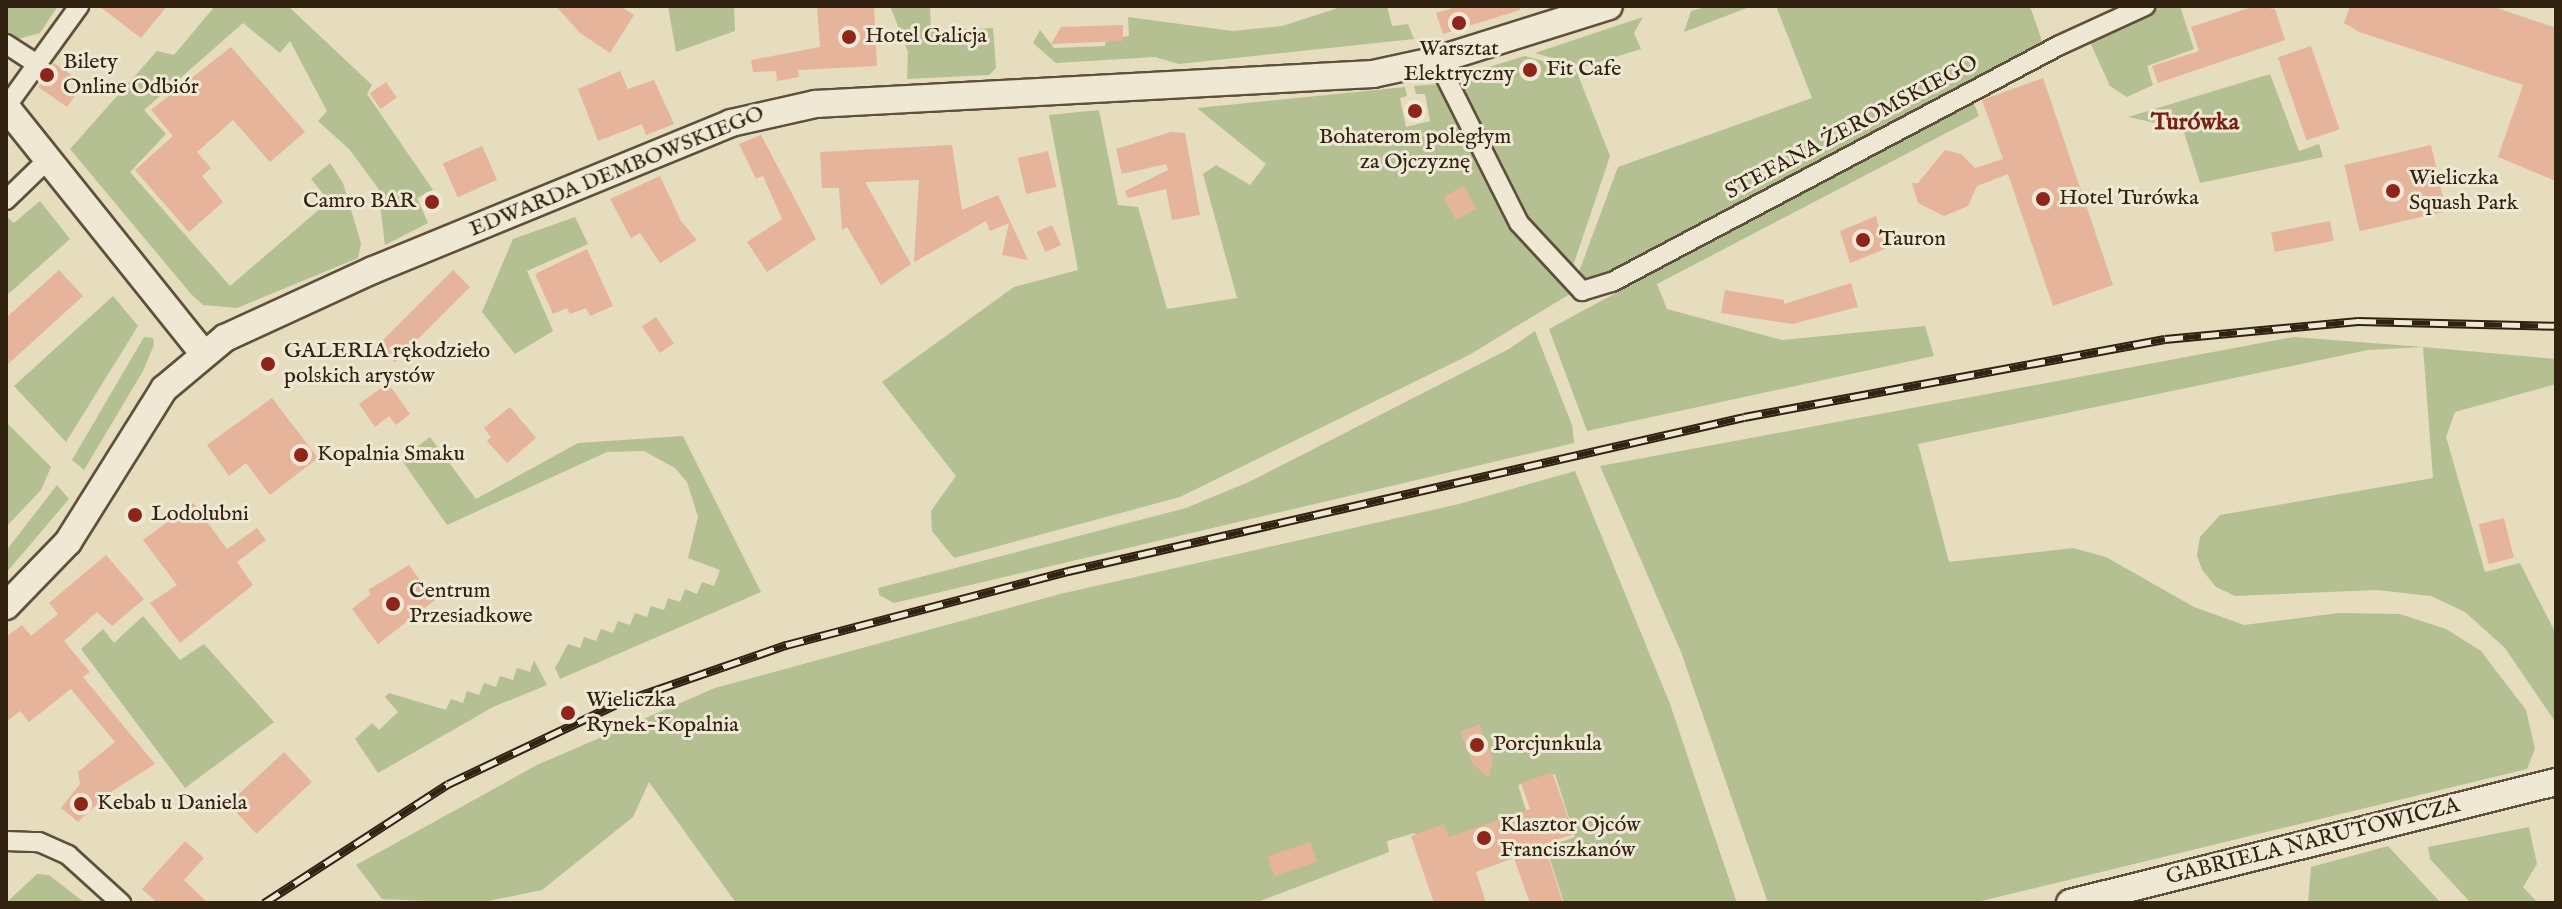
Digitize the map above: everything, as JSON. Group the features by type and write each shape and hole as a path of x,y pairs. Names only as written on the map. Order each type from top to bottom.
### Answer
{"street":[{"path":"79,6 6,107 203,353"},
{"name":"EDWARDA DEMBOWSKIEGO","path":"6,606 68,542 146,412 203,353 249,324 691,139 776,109 1269,83 1441,68 1609,6"},
{"name":"STEFANA ŻEROMSKIEGO","path":"1441,68 1519,223 1582,291 1612,282 2145,6"},
{"path":"6,44 37,64"},
{"path":"6,200 38,169"},
{"name":"GABRIELA NARUTOWICZA","path":"2070,903 2556,782"},
{"path":"6,841 53,847 121,903"}],"green space":[{"path":"6,6 58,6 40,33 18,39 6,32"},
{"path":"215,6 288,6 372,85 367,94 433,190 417,198 428,223 385,245 378,188 349,149 318,121 327,111 290,41 280,53 243,23 144,110 166,134 130,172 230,286 329,201 311,179 330,163 343,183 361,243 358,258 237,308 203,305 191,294 70,149 157,51 174,55"},
{"path":"668,6 734,6 735,31 676,52"},
{"path":"890,6 930,6 931,31 993,28 996,68 989,75 907,79 908,52"},
{"path":"1344,6 1387,6 1392,26 1408,24 1414,39 1179,64 1155,57 1056,63 1033,43 1040,30 1054,48 1105,46 1106,39 1129,36 1128,17 1232,31 1282,26"},
{"path":"1709,6 1752,6 1684,32 1691,11"},
{"path":"1776,6 2030,6 2044,47 1594,281 1577,277 1618,167 1812,98"},
{"path":"2161,6 2180,6 2194,49 2147,66 2153,85 2127,97 2110,86 2089,40"},
{"path":"1643,17 1634,33 1641,49 1583,67 1535,53"},
{"path":"1525,56 1576,70 1610,156 1571,272 1527,223 1490,156 1456,77"},
{"path":"2270,74 2299,151 2319,144 2323,157 2200,183 2183,129 2128,117"},
{"path":"1440,84 1496,201 1570,294 1469,355 1180,497 954,558 932,531 931,511 956,476 882,382 1014,287 1078,270 1049,115 1099,110 1118,205 1138,207 1167,309 1237,298 1203,174 1216,165 1250,185 1266,164 1197,108 1405,87 1407,96 1400,98 1406,127 1430,121 1425,94 1416,94 1414,86"},
{"path":"1973,101 1979,116 1657,284 1667,309 1782,340 1925,326 1934,356 1587,431 1549,329"},
{"path":"40,201 70,239 6,296 6,216 14,223"},
{"path":"575,217 588,244 527,271 553,331 515,354 482,312 513,239"},
{"path":"113,296 138,326 66,442 14,386"},
{"path":"1535,331 1572,425 1574,443 894,603 879,595 878,588 1186,508 1251,481 1509,349"},
{"path":"144,337 153,338 154,345 143,371 84,470 72,460"},
{"path":"2294,337 2423,347 2368,350 1918,444 1949,562 2073,548 2106,557 2194,607 2244,625 2339,613 2400,614 2446,629 2481,651 2526,710 2535,749 2527,769 1973,903 1768,903 1681,652 1600,466"},
{"path":"2423,347 2556,359 2556,384 2455,412 2446,437 2485,572 2520,563 2556,634 2556,723 2505,648 2465,612 2431,596 2377,590 2235,596 2216,587 2202,570 2197,555 2200,537 2220,515 2433,478"},
{"path":"6,422 51,467 41,490 6,527"},
{"path":"683,436 761,592 560,679 555,668 568,644 580,648 584,637 596,641 601,629 613,633 618,621 630,625 635,613 647,617 651,606 664,610 668,598 680,602 685,589 697,594 702,582 714,586 720,570 688,558 698,517 687,482 675,468 644,451 607,452 447,525 401,459 430,437 476,499 578,443"},
{"path":"1575,471 1670,704 1737,903 1564,903 1546,847 1575,837 1555,774 1518,785 1527,813 1450,839 1418,839 1415,833 1387,841 1389,852 1255,903 736,903 649,782 633,817 542,890 478,903 382,899 356,865 537,765 715,688 1060,594 1459,504","holes":["1479,725 1492,758 1474,765 1461,732"]},
{"path":"57,485 69,499 6,573 6,551"},
{"path":"143,616 180,660 204,644 274,722 185,788 81,649 103,629 114,643"},
{"path":"534,660 547,685 493,707 378,773 355,739 372,723 379,730 398,712 385,697 389,693 446,710 451,699 463,703 467,691 479,695 484,683 496,687 500,676 513,680 517,668 530,672"},
{"path":"2529,827 2537,864 2523,887 2538,903 2471,903 2430,859 2428,847"},
{"path":"2388,846 2441,903 2308,903 2311,867"},
{"path":"37,874 49,875 85,903 6,903"}],"building":[{"path":"99,6 167,6 141,38"},
{"path":"556,6 620,6 634,15 610,53 580,33"},
{"path":"817,6 874,6 877,66 798,70 799,77 777,81 776,71 753,72 751,60 820,47"},
{"name":"Warsztat Elektryczny","path":"1459,6 1520,6 1520,10 1443,34 1436,13"},
{"path":"2255,6 2275,9 2285,40 2158,83 2152,66 2199,51 2191,27"},
{"path":"2350,6 2491,6 2556,28 2556,181 2498,157 2523,85 2359,32 2344,23"},
{"path":"1123,25 1123,41 1051,44 1061,27"},
{"path":"2311,46 2340,129 2307,141 2278,57"},
{"path":"231,47 305,132 270,162 233,120 197,152 211,168 202,176 223,202 189,232 135,170 173,136 151,110"},
{"path":"54,63 73,76 66,86 77,93 67,107 38,87"},
{"path":"620,71 628,89 654,80 674,124 646,135 642,124 598,141 578,89"},
{"path":"2043,78 2113,285 2053,306 2008,174 1977,186 1968,206 1944,216 1918,203 1912,183 1918,183 1945,150 1961,154 1975,168 2003,159 1982,100"},
{"path":"386,82 397,98 381,109 370,93"},
{"path":"1171,132 1185,133 1200,215 1172,220 1166,189 1128,198 1125,191 1168,170 1166,164 1122,174 1116,149"},
{"path":"761,135 816,239 767,272 747,242 782,219 763,176 756,179 739,144"},
{"path":"952,145 962,210 998,195 1028,260 1002,255 1009,223 990,231 986,221 914,262 919,180 865,182 911,264 881,285 847,227 842,230 839,188 822,188 820,152"},
{"path":"2431,145 2446,211 2360,231 2344,165"},
{"path":"482,146 497,180 458,197 443,163"},
{"path":"1048,151 1056,187 1026,194 1018,158"},
{"path":"660,176 681,221 697,240 660,263 640,233 631,238 610,199"},
{"path":"1464,186 1476,209 1456,220 1444,197"},
{"name":"Tauron","path":"1876,216 1885,249 1850,263 1840,231"},
{"path":"2330,221 2334,241 2275,252 2271,232"},
{"path":"1052,225 1061,245 1045,252 1036,232"},
{"path":"587,249 613,306 590,316 586,308 570,314 567,308 553,314 535,274"},
{"path":"59,270 83,296 6,366 6,318"},
{"path":"453,270 470,287 395,362 378,345"},
{"path":"1851,283 1858,307 1792,324 1721,313 1725,290 1784,300 1784,304"},
{"path":"656,317 674,344 660,353 642,327"},
{"path":"388,383 410,414 396,425 389,416 375,427 359,404"},
{"path":"272,398 318,458 270,495 246,463 229,476 207,445"},
{"path":"510,407 536,438 507,463 487,441 491,437 484,428"},
{"path":"193,503 227,549 257,528 266,540 237,562 253,585 180,643 150,603 177,585 143,540"},
{"path":"2504,518 2514,558 2489,564 2479,524"},
{"path":"106,555 144,599 112,626 97,612 64,641 90,672 83,677 155,764 109,793 78,822 61,808 80,784 78,772 115,742 71,689 29,722 20,711 6,722 6,637 22,625 31,636 58,614 49,603"},
{"name":"Centrum Przesiadkowe","path":"409,565 435,600 378,644 352,609 371,594 368,590"},
{"name":"Porcjunkula","path":"1479,725 1493,758 1489,778 1474,765 1461,732"},
{"path":"284,752 312,782 256,834 228,804"},
{"name":"Klasztor Ojców Franciszkanów","path":"1552,772 1574,834 1544,844 1563,903 1530,903 1514,858 1476,872 1486,903 1434,903 1411,836 1444,824 1449,837 1530,809 1521,783"},
{"path":"185,841 204,858 184,880 208,903 158,903 142,889"},
{"path":"1310,842 1317,862 1274,877 1267,857"}],"railway":[{"path":"264,903 448,784 621,702 786,645 1068,571 1744,417 2165,339 2358,321 2556,326"}],"place":[{"name":"Warsztat Elektryczny","path":"1459,23"},
{"name":"Hotel Galicja","path":"849,37"},
{"name":"Fit Cafe","path":"1530,70"},
{"name":"Bilety Online Odbiór","path":"47,75"},
{"name":"Bohaterom poległym za Ojczyznę","path":"1415,111"},
{"name":"Wieliczka Squash Park","path":"2393,191"},
{"name":"Hotel Turówka","path":"2043,199"},
{"name":"Camro BAR","path":"432,202"},
{"name":"Tauron","path":"1863,240"},
{"name":"GALERIA rękodzieło polskich arystów","path":"268,364"},
{"name":"Kopalnia Smaku","path":"301,455"},
{"name":"Lodolubni","path":"135,515"},
{"name":"Centrum Przesiadkowe","path":"393,604"},
{"name":"Wieliczka Rynek-Kopalnia","path":"568,713"},
{"name":"Porcjunkula","path":"1477,745"},
{"name":"Kebab u Daniela","path":"81,804"},
{"name":"Klasztor Ojców Franciszkanów","path":"1484,838"}],"district":[{"name":"Turówka","path":"2195,123"}]}
